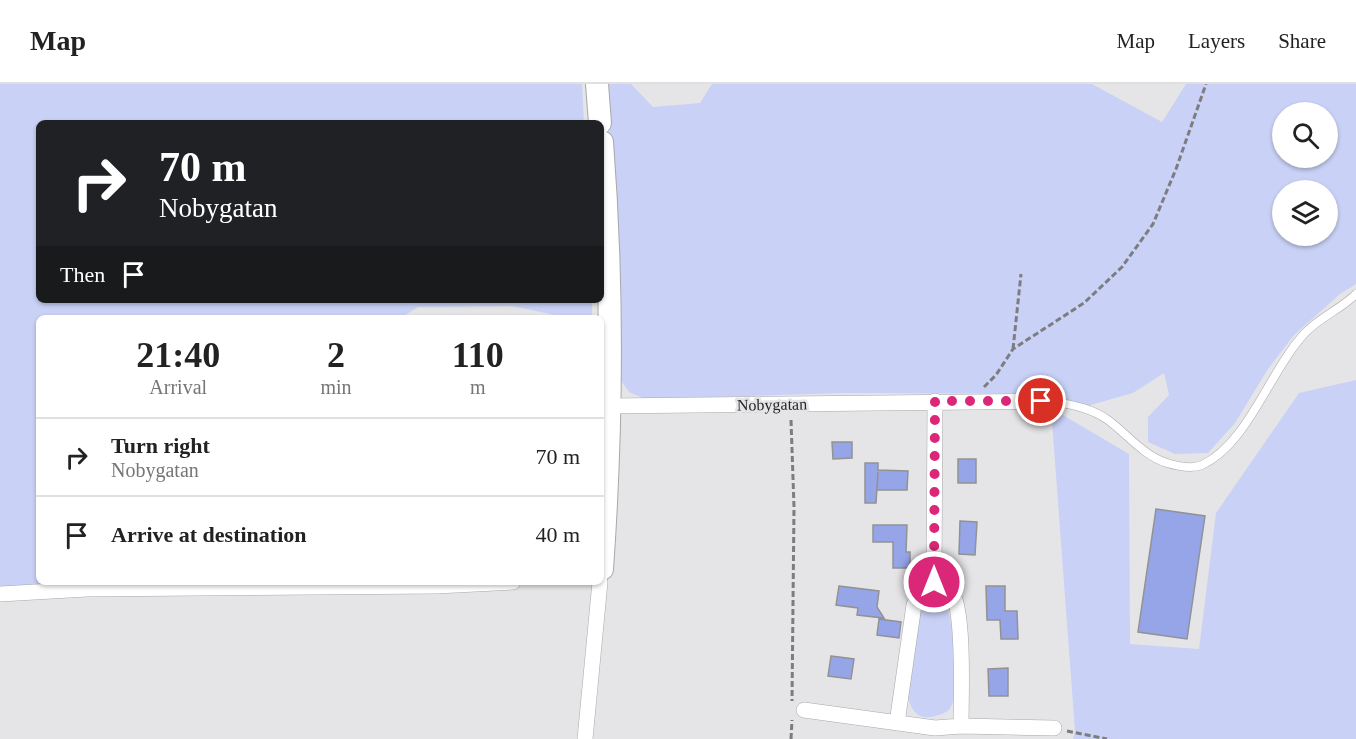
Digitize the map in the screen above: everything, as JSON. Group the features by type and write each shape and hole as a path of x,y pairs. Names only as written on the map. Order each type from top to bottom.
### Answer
{"street":[{"path":"597,84 600,120"},
{"path":"604,187 608,276 609,406 605,438 604,482"},
{"path":"934,582 935,401"},
{"name":"Nobygatan","path":"609,406 1052,401"},
{"path":"897,723 914,605 922,589 934,582 944,585 951,591 958,609 962,726"},
{"path":"0,594 87,589 352,585"},
{"path":"585,739 600,585"},
{"path":"796,713 897,723 934,734 962,726 1054,728"}],"lane":[{"path":"1052,401 1088,409 1160,460 1184,467 1200,466 1229,446 1305,333 1325,315 1355,296"}],"path":[{"path":"970,401 996,375 1013,349 1084,303 1122,267 1154,224 1176,170 1206,84"},
{"path":"1013,349 1021,274"},
{"path":"789,403 794,507 796,713 791,739"},
{"path":"1054,728 1107,739"}],"shaded area":[{"path":"0,84 582,84 584,120 36,120 36,303 592,303 592,315 555,315 512,306 418,307 406,315 36,315 36,585 66,585 0,588"},
{"path":"607,84 631,84 653,107 700,103 712,84 1092,84 1162,122 1186,84 1356,84 1356,284 1340,294 1294,335 1268,369 1235,423 1208,453 1175,454 1148,442 1148,417 1169,395 1164,373 1133,393 1087,406 1047,394 845,393 645,399 629,392 620,379"},
{"path":"1356,380 1356,739 1073,739 1075,731 1051,408 1129,454 1130,644 1199,649 1216,513 1299,393"},
{"path":"932,595 942,597 950,616 956,676 954,698 948,711 923,717 914,711 908,697 921,608 923,602"}],"building":[{"path":"832,442 852,442 852,458 833,459"},
{"path":"958,459 976,459 976,483 958,483"},
{"path":"865,463 878,463 878,470 908,471 907,490 877,490 878,472 876,503 865,503"},
{"path":"1156,509 1205,516 1187,639 1138,632"},
{"path":"960,521 977,522 975,555 959,554"},
{"path":"873,525 907,525 906,552 910,552 910,568 893,568 893,542 873,542"},
{"path":"839,586 879,591 877,607 884,618 857,615 858,608 836,605"},
{"path":"986,586 1005,586 1005,611 1017,611 1018,639 1001,639 1000,620 987,620"},
{"path":"879,619 901,622 899,638 877,635"},
{"path":"831,656 854,659 851,679 828,676"},
{"path":"1008,668 1008,696 989,696 988,669"}],"route":[{"path":"934,582 935,401 1041,401"}]}
